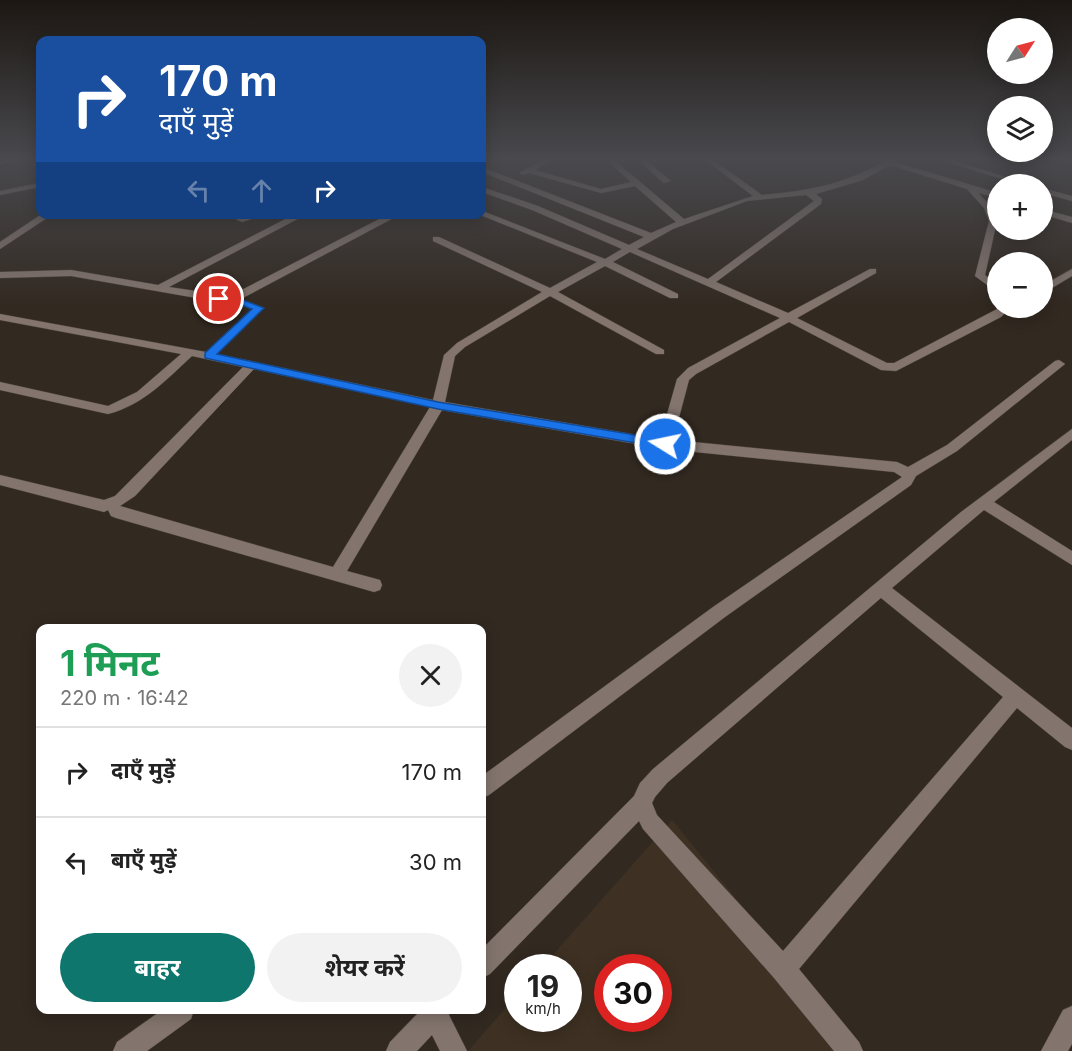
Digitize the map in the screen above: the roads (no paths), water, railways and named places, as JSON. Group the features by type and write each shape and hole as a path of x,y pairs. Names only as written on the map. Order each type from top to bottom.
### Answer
{"street":[{"path":"535,208 788,318 875,364 891,368 991,318"},
{"path":"582,208 652,237"},
{"path":"666,208 682,222"},
{"path":"336,574 438,405 453,351 550,292 605,262 682,222 721,208"},
{"path":"707,284 810,208"},
{"path":"987,281 980,276 993,221 988,208"},
{"path":"1053,214 1072,220"},
{"path":"486,216 605,262 674,296"},
{"path":"0,246 41,219"},
{"path":"160,288 293,219"},
{"path":"232,299 387,219"},
{"path":"436,239 550,292 660,352"},
{"path":"665,444 682,379 692,371 873,271"},
{"path":"1053,284 1072,272"},
{"path":"0,275 71,273 232,299 259,308 209,355"},
{"path":"0,318 209,355 438,405 665,444 897,467 908,474"},
{"path":"0,386 108,410 120,408 131,403 190,352"},
{"path":"908,474 952,448 1059,364"},
{"path":"0,480 95,504 112,504 130,492 252,365"},
{"path":"486,962 642,803 647,790 660,776 880,588 1072,433"},
{"path":"486,785 719,612 906,481 908,474"},
{"path":"984,503 1072,558"},
{"path":"112,504 116,512 374,585"},
{"path":"880,588 1072,740"},
{"path":"783,969 1016,696"},
{"path":"642,803 650,822 783,969 850,1051"},
{"path":"126,1051 177,1014"},
{"path":"399,1051 434,1014"},
{"path":"437,1014 454,1051"},
{"path":"1054,1051 1072,1019"}]}
